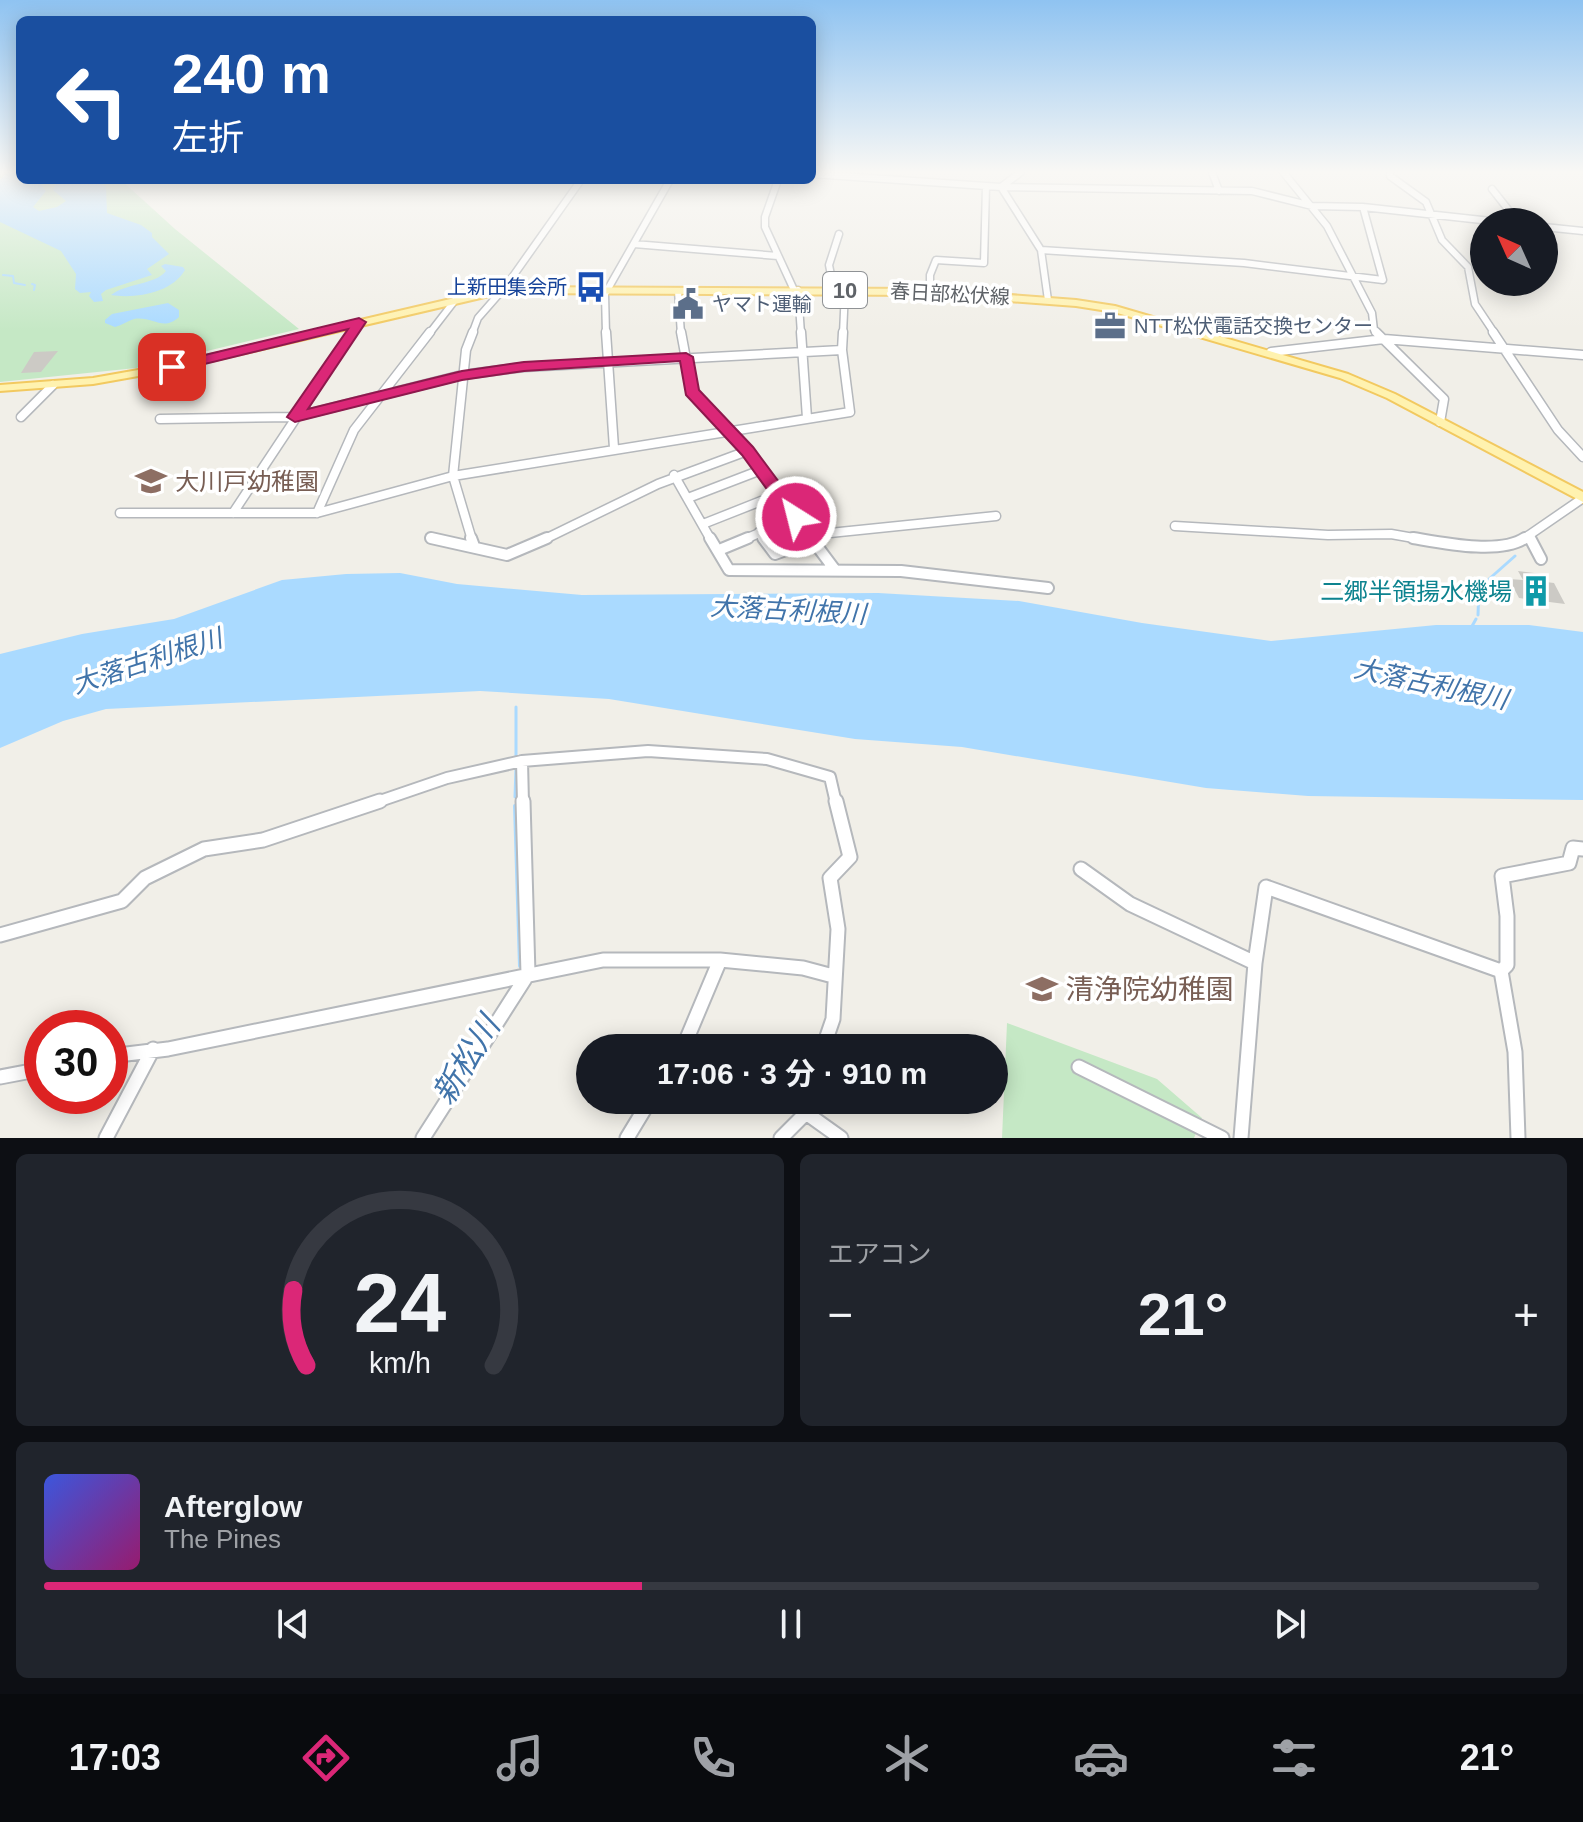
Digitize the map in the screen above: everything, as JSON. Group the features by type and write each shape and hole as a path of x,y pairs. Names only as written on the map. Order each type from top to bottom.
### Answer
{"main road":[{"name":"春日部松伏線","path":"0,388 53,385 172,367 502,290 839,290 1048,300 1130,313 1344,376 1440,422 1583,498"}],"street":[{"path":"474,546 453,476 466,350 478,318 549,225"},
{"path":"614,448 607,361 607,290 645,225"},
{"path":"766,225 766,232 796,290 807,418"},
{"path":"930,292 930,275 936,260 984,263 985,225"},
{"path":"1025,225 1041,250 1048,300"},
{"path":"1326,225 1372,313 1374,330 1444,399 1440,422"},
{"path":"1041,250 1244,263 1383,280 1368,225"},
{"path":"1435,225 1442,240 1468,267 1475,304 1558,430 1583,457"},
{"path":"1558,228 1583,231"},
{"path":"120,513 317,513 453,476 728,429 850,412 842,350 839,290 829,265 839,234"},
{"path":"634,244 778,256"},
{"path":"678,291 692,391 747,451 835,570"},
{"path":"317,513 347,442 379,396 456,299"},
{"path":"233,513 359,322"},
{"path":"1271,352 1384,339 1583,355"},
{"path":"160,419 295,417 462,375 524,367 842,350"},
{"path":"21,417 53,385"},
{"path":"431,538 507,555 517,553 626,496 674,475 747,451"},
{"path":"688,498 761,470"},
{"path":"674,475 729,570 901,571 1048,588"},
{"path":"703,524 779,494"},
{"path":"1175,526 1328,535 1391,534 1487,547 1513,546 1583,498"},
{"path":"759,532 775,554 830,533 996,516"},
{"path":"719,550 796,517"},
{"path":"1529,535 1541,559"},
{"path":"0,935 122,901 145,878 204,849 263,840 447,778 522,761 661,751 767,759 830,777 850,857 830,878 838,929 833,1019 828,1034"},
{"path":"423,1138 528,974 522,761"},
{"path":"1501,971 1507,965 1507,916 1502,876 1569,863 1573,848 1583,849"},
{"path":"1081,869 1130,904 1255,963"},
{"path":"1241,1138 1255,963 1266,887 1501,971"},
{"path":"128,1053 168,1049 603,960 720,960 803,968 833,976"},
{"path":"689,1034 720,960"},
{"path":"1501,971 1515,1052 1518,1138"},
{"path":"106,1138 153,1049"},
{"path":"1079,1067 1222,1138"},
{"path":"0,1077 24,1072"},
{"path":"627,1138 642,1114"},
{"path":"781,1138 800,1114"},
{"path":"815,1114 841,1138"}],"green space":[{"path":"0,225 171,225 299,329 136,368 0,382"},
{"path":"1007,1023 1157,1079 1202,1118 1194,1138 1002,1138 1003,1114 1008,1114"}],"water":[{"path":"7,225 141,225 169,254 147,269 152,275 106,290 101,294 103,301 94,302 89,296 91,292 80,293 75,289 76,274 61,251"},
{"path":"165,264 185,270 171,284 152,293 111,295 161,276 166,271 161,266"},
{"path":"168,303 179,310 179,317 168,323 134,319 115,327 105,323 112,314"},
{"name":"大落古利根川","path":"400,573 457,584 582,595 878,593 1019,601 1142,623 1271,641 1436,625 1529,625 1583,632 1583,800 1308,796 1206,788 962,747 855,739 609,699 480,691 106,709 63,721 0,748 0,654 82,634 174,619 282,580"}],"building":[{"name":"NTT松伏電話交換センター","path":"1102,316 1124,321 1118,336 1096,331"},
{"path":"58,351 41,372 21,373 34,352"},
{"name":"二郷半領揚水機場","path":"1518,571 1542,574 1546,582 1554,583 1565,604 1519,598 1509,579 1523,580"}],"waterway":[{"path":"3,275 13,276 14,283 25,285"},
{"path":"32,284 35,285 34,290"},
{"path":"1478,615 1479,588 1515,556"},
{"path":"1471,628 1476,619"},
{"name":"新松川","path":"516,707 516,759"},
{"name":"新松川","path":"515,797 516,768"},
{"name":"新松川","path":"515,806 520,966"}],"place":[{"name":"上新田集会所","path":"591,287"},
{"name":"ヤマト運輸","path":"688,304"},
{"name":"NTT松伏電話交換センター","path":"1110,326"},
{"name":"大川戸幼稚園","path":"151,481"},
{"name":"二郷半領揚水機場","path":"1536,591"},
{"name":"清浄院幼稚園","path":"1042,989"}],"route":[{"path":"172,367 359,322 295,417 462,375 524,367 686,357 692,391 747,451 796,517"}]}
